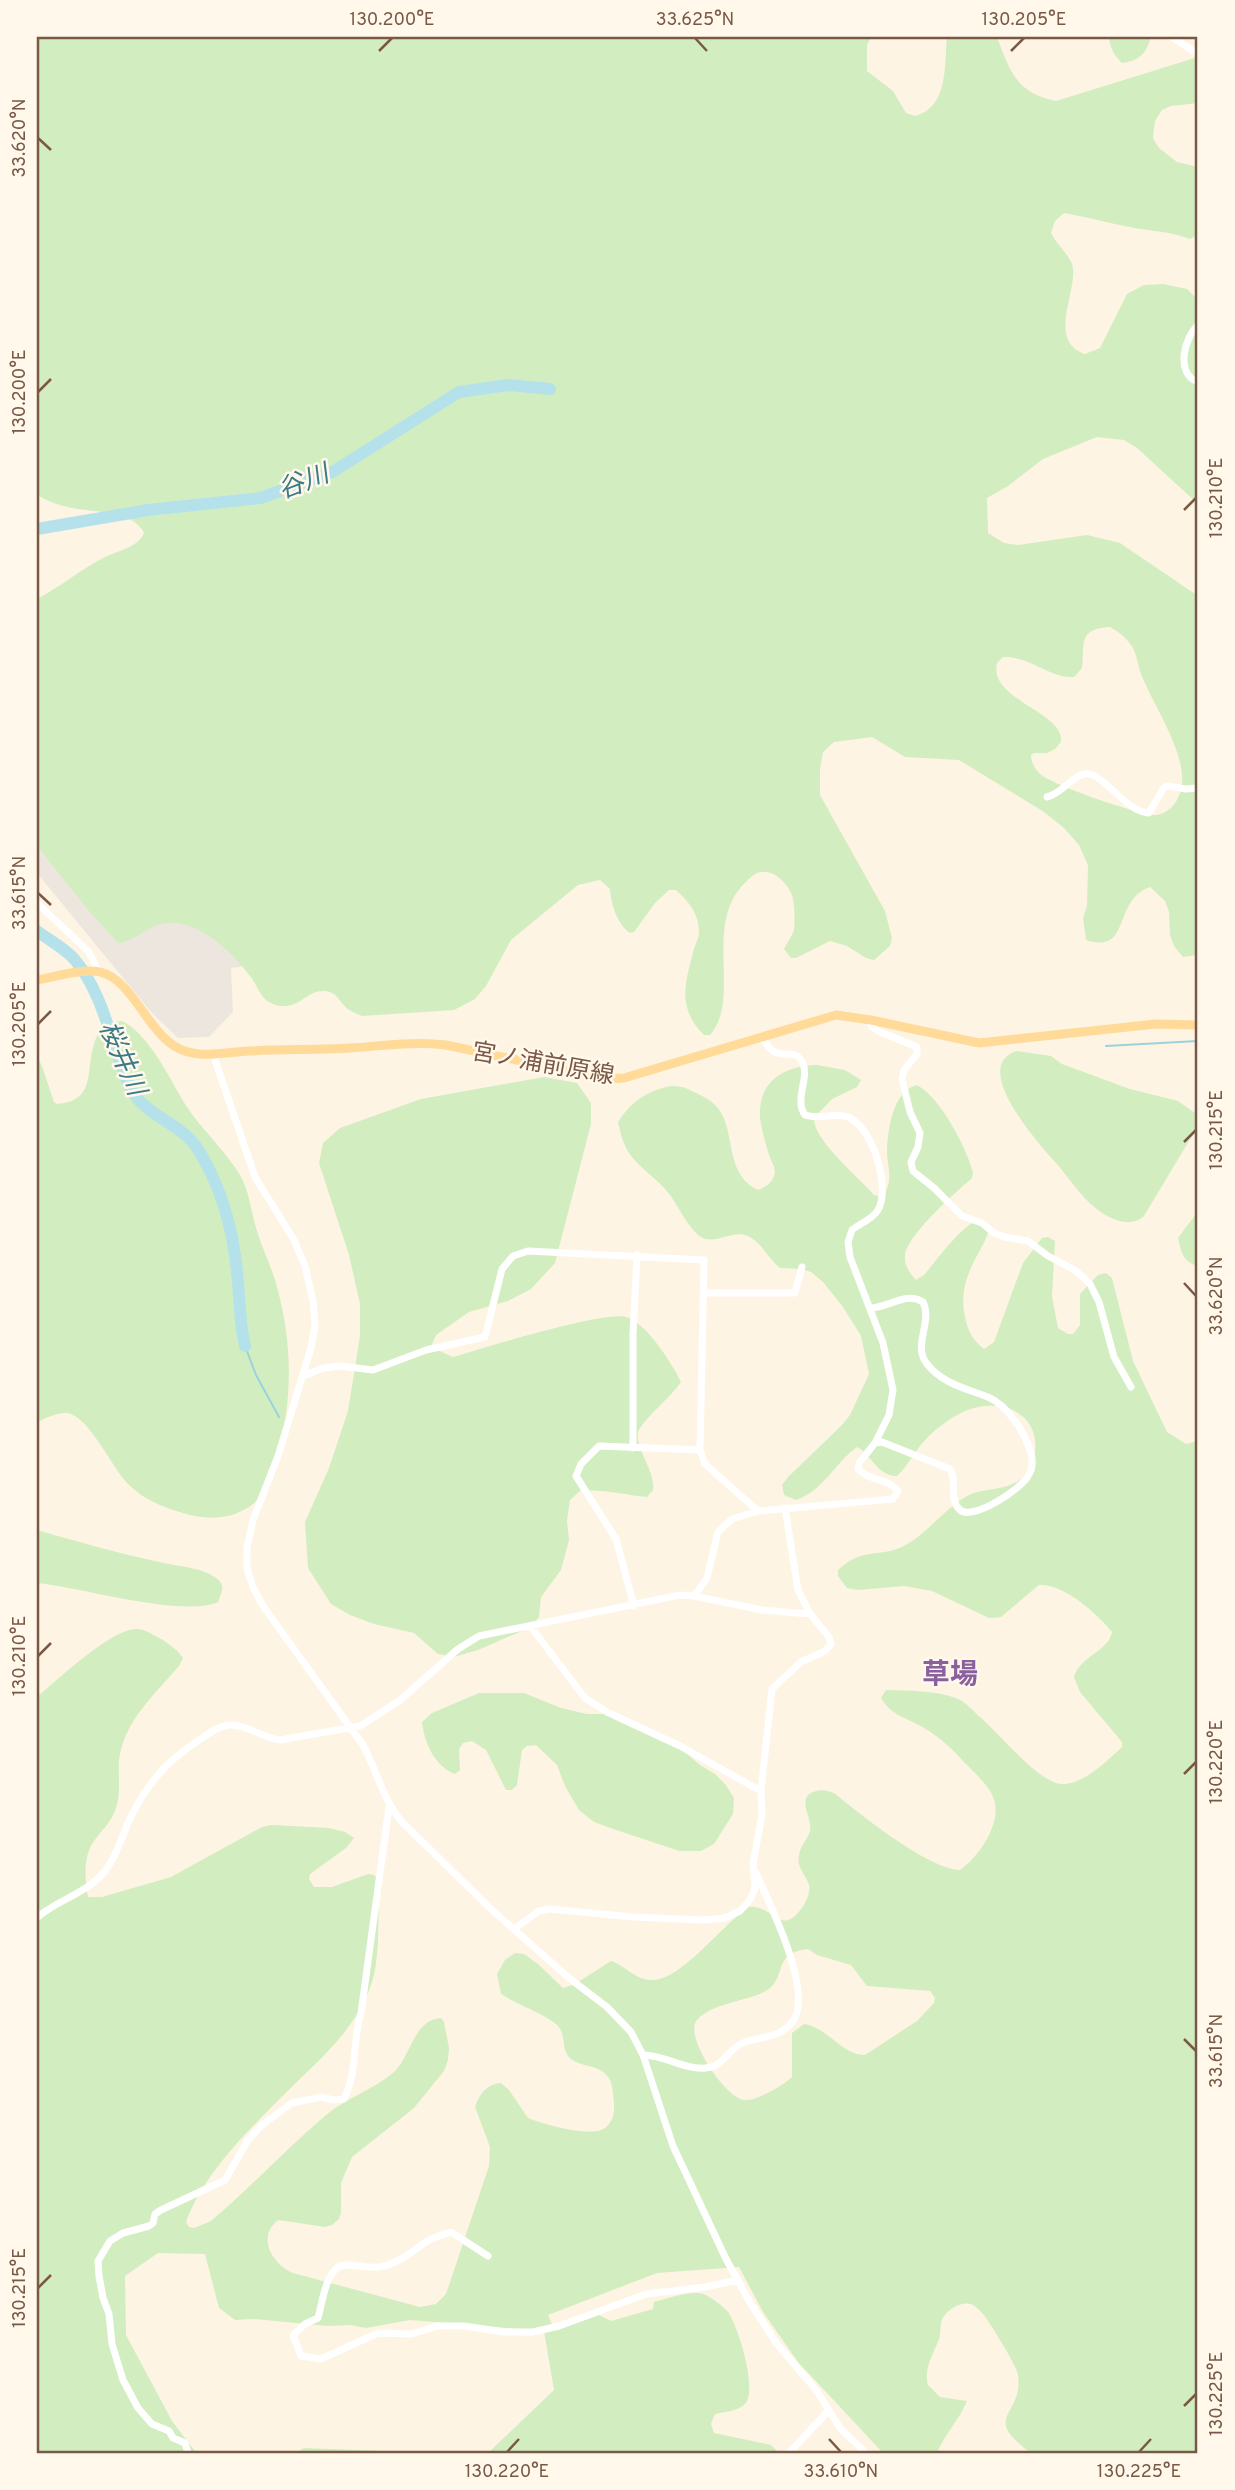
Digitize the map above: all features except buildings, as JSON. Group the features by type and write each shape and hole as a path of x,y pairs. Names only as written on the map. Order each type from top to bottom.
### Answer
{"main road":[{"path":"37,979 95,972"},
{"name":"宮ノ浦前原線","path":"95,972 112,977 155,1027 173,1045 184,1051 213,1054 423,1042 607,1079 624,1077 836,1016 871,1020 979,1043 1156,1024 1198,1025"}],"street":[{"path":"1172,37 1198,54"},
{"path":"1198,325 1188,340 1185,352 1189,377 1198,382"},
{"path":"1047,797 1058,794 1077,777 1086,774 1095,776 1130,806 1149,813 1167,786 1198,788"},
{"path":"37,903 88,951 95,961 95,972"},
{"path":"871,1020 871,1026 878,1031 916,1048 917,1054 904,1070 902,1079 910,1112 920,1133 918,1147 911,1162 913,1171 962,1216 982,1223 1004,1237 1028,1241 1048,1256 1075,1270 1090,1284 1099,1302 1114,1357 1131,1387"},
{"path":"694,1596 707,1578 718,1532 732,1519 785,1507 897,1497 898,1491 891,1484 870,1477 858,1469 892,1406 894,1390 883,1342 850,1257 848,1242 852,1230 875,1214 882,1201 883,1182 871,1142 862,1128 846,1116 805,1115 800,1101 804,1072 802,1061 796,1055 775,1053 768,1049 762,1037"},
{"path":"213,1054 255,1177 294,1240 305,1266 315,1325 303,1376 278,1456 253,1520 247,1548 247,1569 253,1587 263,1606 374,1764 389,1807 417,1838 514,1929 625,2024 643,2055 673,2146 738,2280 777,2344 817,2391 840,2428 866,2453"},
{"path":"303,1376 323,1367 373,1370 426,1350 485,1337 502,1269 506,1262 520,1253 557,1251 704,1259 700,1450 705,1464 758,1511"},
{"path":"633,1448 636,1255"},
{"path":"704,1293 795,1293 802,1266"},
{"path":"870,1308 877,1309 910,1298 923,1302 926,1316 922,1346 924,1359 945,1380 965,1391 989,1398 1004,1409 1027,1442 1031,1469 1025,1481 1010,1493 967,1513 956,1505 955,1478 950,1469 882,1442 874,1443"},
{"path":"634,1606 616,1539 576,1476 581,1464 598,1446 700,1450"},
{"path":"514,1929 539,1911 549,1909 703,1920 725,1918 740,1911 750,1900 755,1888 753,1864 761,1821 761,1791 772,1689 801,1662 830,1647 829,1637 810,1614 798,1590 785,1507"},
{"path":"39,1916 83,1891 100,1876 108,1867 152,1779 169,1762 211,1733 232,1725 269,1739 280,1740 360,1726 399,1701 458,1649 479,1636 680,1595 762,1611 810,1614"},
{"path":"531,1627 578,1692 591,1703 680,1746 761,1791"},
{"path":"188,2453 185,2443 173,2438 169,2431 152,2424 138,2408 123,2380 112,2344 99,2261 112,2239 149,2226 153,2223 155,2214 161,2210 225,2180 248,2140 292,2103 321,2097 344,2099 355,2068 355,2042 389,1807"},
{"path":"643,2055 656,2055 692,2068 712,2068 723,2062 738,2045 779,2032 794,2019 797,2005 795,1974 777,1917 753,1864"},
{"path":"488,2256 452,2232 427,2242 400,2260 382,2267 366,2269 347,2264 337,2268 330,2280 318,2318 305,2324 293,2335 301,2356 321,2359 377,2333 412,2334 437,2326 533,2332 559,2326 646,2294 738,2280"},
{"path":"789,2453 828,2410"}],"shaded area":[{"path":"37,797 261,964 231,968 233,1012 209,1037 178,1038 151,1012 37,873"}],"green space":[{"path":"37,37 871,37 867,45 867,71 893,91 906,113 915,116 934,104 939,94 945,72 947,37 997,37 1016,79 1032,92 1056,101 1198,57 1198,103 1171,106 1162,110 1155,121 1153,138 1159,148 1177,162 1198,167 1198,235 1190,239 1064,213 1055,221 1051,233 1072,264 1072,286 1065,326 1067,337 1073,347 1085,354 1100,348 1127,294 1144,285 1163,284 1187,289 1198,300 1198,504 1137,448 1124,440 1097,437 1043,459 1008,486 987,498 988,533 1004,543 1018,545 1087,535 1120,543 1198,596 1198,955 1183,957 1174,946 1165,901 1150,887 1130,903 1110,940 1100,943 1086,940 1083,918 1087,906 1088,865 1079,845 1064,828 1044,812 959,760 905,757 872,737 834,742 823,752 820,795 885,911 892,938 890,946 874,960 847,946 830,941 791,958 784,949 794,930 792,896 777,876 767,872 757,873 741,887 731,904 725,923 723,1003 719,1020 710,1035 704,1035 696,1025 687,1006 686,987 699,926 692,909 676,890 669,890 655,903 634,932 630,933 616,913 610,889 600,880 578,885 511,940 486,986 475,999 454,1010 362,1016 348,1009 328,991 311,994 293,1004 278,1006 263,997 234,957 214,939 179,923 160,924 130,940 118,943 37,846 37,599 95,563 132,546 144,533 138,525 121,516 64,506 37,495","holes":["1110,627 1133,648 1146,686 1179,757 1182,771 1180,794 1171,808 1158,815 1096,799 1040,774 1031,755 1055,749 1061,742 1059,732 1051,722 1004,687 997,676 997,663 1003,657 1022,660 1057,675 1074,677 1082,668 1083,645 1087,635 1099,628"]},
{"path":"1109,37 1151,37 1141,56 1122,63 1110,45"},
{"path":"122,1021 132,1027 150,1046 191,1113 240,1175 281,1303 289,1371 286,1417 281,1440 263,1493 249,1507 225,1516 208,1518 191,1515 147,1499 128,1484 92,1433 75,1416 59,1413 37,1422 37,1056 54,1102 57,1104 70,1101 85,1089 97,1036 115,1022"},
{"path":"1017,1051 1051,1056 1062,1064 1130,1089 1178,1101 1198,1115 1198,1126 1144,1216 1136,1221 1123,1222 1094,1207 1024,1124 1012,1106 1000,1072 1004,1059"},
{"path":"817,1065 845,1070 861,1080 857,1087 832,1099 814,1118 821,1137 874,1195 882,1197 888,1185 889,1131 893,1112 902,1095 917,1085 935,1100 951,1124 970,1163 972,1178 922,1226 908,1247 905,1259 916,1280 924,1275 967,1226 982,1219 989,1229 967,1277 963,1300 967,1326 980,1346 984,1349 994,1342 1023,1263 1042,1238 1048,1237 1055,1241 1052,1296 1058,1328 1073,1334 1080,1325 1080,1294 1098,1275 1106,1273 1112,1278 1133,1361 1167,1432 1186,1444 1198,1441 1198,2453 1031,2453 1008,2431 1006,2423 1018,2389 1016,2370 983,2314 970,2304 962,2304 952,2308 942,2319 927,2379 928,2385 940,2397 967,2401 964,2408 937,2453 883,2453 798,2362 763,2312 739,2267 657,2273 548,2315 554,2329 597,2314 611,2321 653,2309 654,2302 680,2295 706,2295 726,2310 732,2319 745,2358 749,2386 745,2404 735,2410 715,2414 711,2424 714,2433 771,2445 779,2453 488,2453 554,2390 544,2331 410,2320 366,2328 235,2320 219,2308 205,2254 158,2253 125,2276 126,2335 172,2421 199,2453 37,2453 37,1697 101,1645 128,1630 138,1629 163,1640 183,1658 142,1709 127,1733 119,1760 118,1802 114,1814 92,1844 87,1857 88,1897 102,1897 171,1877 262,1827 271,1825 329,1828 345,1832 354,1838 346,1848 310,1874 309,1879 314,1887 332,1887 368,1874 374,1875 380,1881 375,1971 360,2010 334,2044 221,2162 195,2202 186,2222 189,2227 194,2228 211,2221 326,2115 394,2072 418,2032 432,2020 441,2018 449,2048 444,2071 414,2108 352,2157 341,2183 339,2219 325,2227 278,2220 268,2235 274,2257 293,2273 420,2307 436,2304 446,2294 489,2166 490,2147 475,2107 484,2090 501,2083 528,2118 564,2129 585,2132 601,2130 608,2126 613,2115 612,2086 604,2073 571,2059 560,2029 552,2021 501,1994 497,1974 505,1960 515,1953 524,1954 563,1988 575,1984 611,1961 634,1975 650,1980 662,1978 688,1962 749,1907 760,1908 780,1919 792,1918 809,1894 809,1885 798,1860 810,1831 806,1799 808,1795 819,1790 834,1793 930,1861 960,1870 976,1855 988,1837 996,1814 993,1796 982,1780 941,1740 890,1709 881,1698 886,1690 930,1692 959,1699 1032,1768 1055,1782 1064,1784 1080,1780 1122,1747 1122,1742 1080,1692 1074,1677 1082,1664 1106,1644 1112,1632 1069,1594 1039,1585 1001,1617 989,1618 932,1591 904,1586 858,1590 847,1588 838,1576 838,1570 855,1558 893,1550 911,1542 969,1495 1019,1481 1034,1459 1035,1439 1031,1427 1015,1411 1003,1407 978,1407 955,1416 922,1443 897,1476 885,1473 857,1447 805,1496 796,1500 784,1495 782,1485 788,1477 850,1415 869,1374 861,1336 843,1307 823,1282 811,1272 780,1268 758,1244 744,1235 709,1239 698,1235 665,1189 630,1155 623,1142 618,1122 626,1111 652,1091 673,1086 690,1090 711,1101 721,1112 739,1172 758,1190 773,1179 775,1173 760,1117 763,1094 768,1085 784,1072","holes":["808,1949 817,1955 851,1965 867,1986 930,1991 935,1998 934,2003 917,2021 865,2055 849,2051 820,2030 804,2024 792,2033 792,2077 762,2096 749,2100 736,2097 708,2065 696,2039 694,2028 697,2020 712,2009 766,1991 777,1980 784,1961 796,1951"]},
{"path":"544,1077 577,1083 591,1103 591,1124 555,1263 531,1289 508,1301 469,1312 436,1335 431,1347 453,1357 593,1319 626,1317 650,1335 681,1382 640,1428 638,1434 638,1441 651,1474 653,1490 647,1497 605,1491 580,1491 570,1500 567,1521 569,1540 561,1570 541,1597 539,1617 531,1627 478,1650 454,1657 438,1654 414,1633 374,1624 331,1604 308,1568 305,1522 329,1468 348,1411 360,1336 360,1304 349,1255 319,1163 323,1143 340,1128 421,1099"},
{"path":"1198,1211 1198,1266 1186,1259 1178,1238"},
{"path":"37,1530 204,1572 221,1583 221,1595 218,1602 202,1606 181,1606 130,1600 37,1583"},
{"path":"479,1693 524,1693 561,1708 587,1714 604,1714 657,1732 726,1785 734,1798 733,1814 714,1844 701,1851 679,1851 594,1822 579,1810 557,1765 536,1745 522,1750 517,1785 512,1790 506,1790 486,1750 472,1741 463,1743 459,1749 460,1770 455,1774 448,1771 432,1753 422,1722 432,1713"},
{"path":"304,2448 433,2453 295,2453"}],"waterway":[{"name":"谷川","path":"37,529 148,510 261,498 334,471 459,392 508,385 550,389"},
{"name":"桜井川","path":"37,931 75,960 94,989 123,1071 136,1097 144,1106 192,1141 207,1165 220,1194 232,1240 245,1346"},
{"path":"1106,1046 1198,1041"},
{"path":"245,1346 256,1375 279,1417"}],"district":[{"name":"草場","path":"950,1673"}]}
